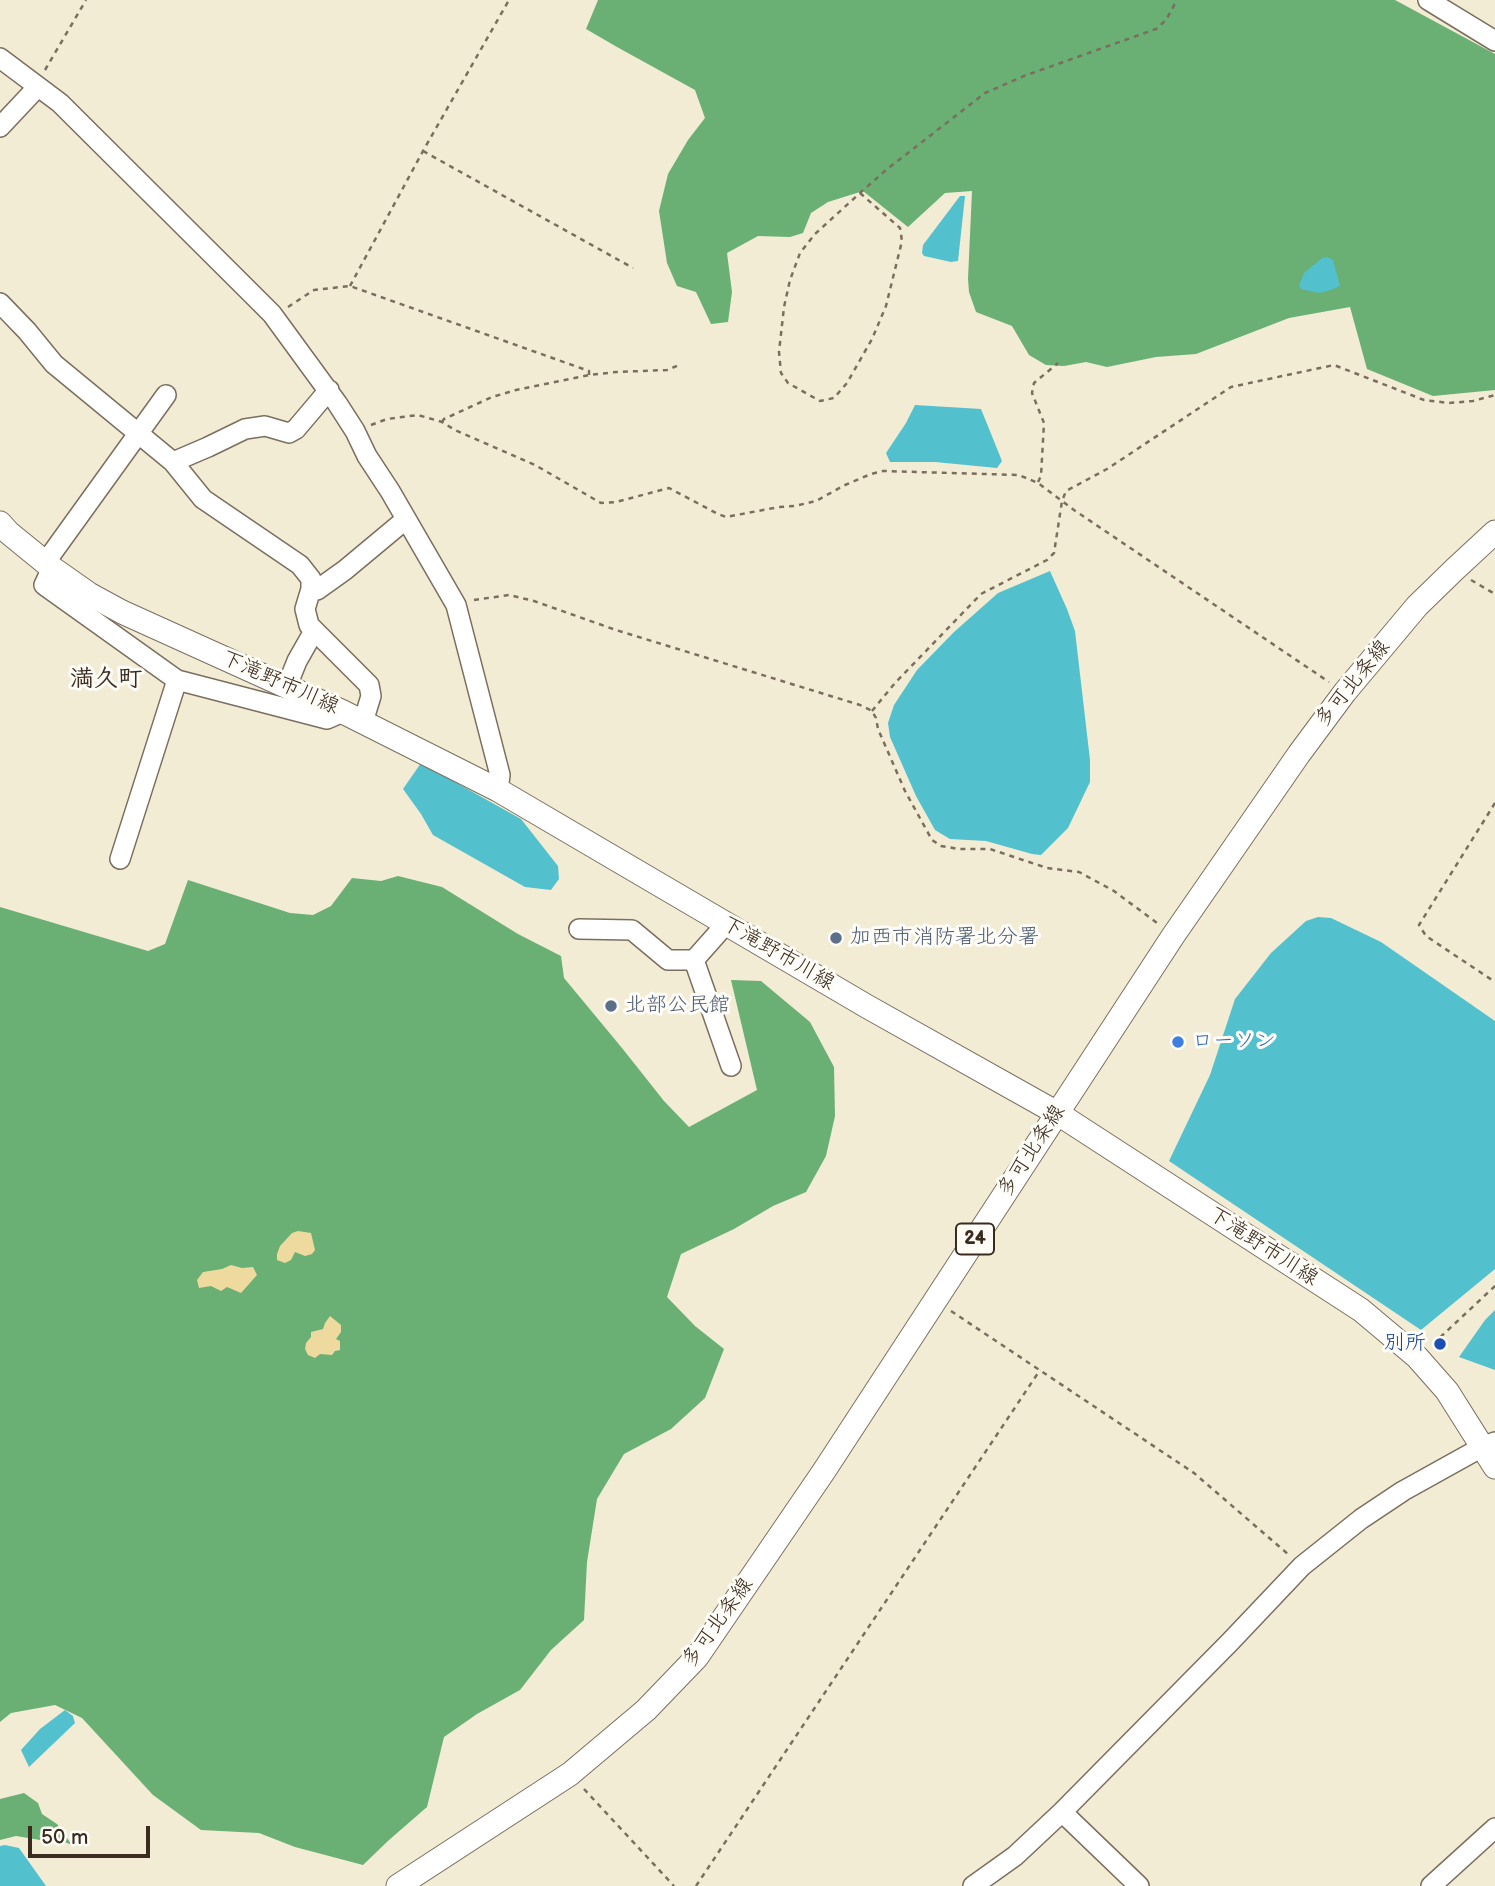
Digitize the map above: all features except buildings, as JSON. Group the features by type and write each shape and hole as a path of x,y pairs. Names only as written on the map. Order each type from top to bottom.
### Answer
{"main road":[{"name":"下滝野市川線","path":"0,523 48,565 89,594 122,612 353,717 498,790 868,1007 1057,1113 1361,1310 1417,1357 1447,1391 1489,1444 1495,1467"},
{"name":"多可北条線","path":"398,1886 570,1774 646,1710 697,1657 824,1471 1173,936 1298,754 1345,692 1418,606 1495,533"}],"street":[{"path":"1428,0 1495,41"},
{"path":"0,58 60,103 272,314 329,390 456,605 500,775 498,790"},
{"path":"0,127 32,93 36,85"},
{"path":"0,303 54,364 138,433 173,461 203,499 300,565 311,579 305,609 309,625 369,685 371,696 353,717 327,719 177,680 44,585 48,565 138,433 166,395"},
{"path":"173,461 245,429 265,426 289,433 296,429 329,390"},
{"path":"311,589 317,590 345,570 405,520"},
{"path":"287,686 314,631"},
{"path":"120,859 177,680"},
{"path":"579,929 632,930 668,960 694,960 726,923"},
{"path":"694,960 731,1066"},
{"path":"973,1886 1015,1856 1062,1812 1302,1566 1352,1526 1403,1491 1489,1444"},
{"path":"1062,1812 1139,1886"},
{"path":"1430,1886 1495,1828"}],"path":[{"path":"36,85 86,0"},
{"path":"350,286 509,0"},
{"path":"860,193 901,228 902,241 886,306 872,339 847,383 834,398 820,401 788,383 781,373 779,352 790,280 800,253 815,234 860,193 886,170 985,93 1024,76 1156,29 1166,20 1177,0"},
{"path":"423,151 633,268"},
{"path":"272,314 314,290 350,286 589,371 589,375"},
{"path":"1038,482 1041,476 1044,423 1032,393 1034,383 1058,363"},
{"path":"442,422 492,397 589,375 667,370 680,365"},
{"path":"872,711 981,594 1047,560 1054,553 1066,491 1107,469 1231,387 1334,365 1424,400 1449,403 1474,401 1495,395"},
{"path":"355,431 387,419 418,415 442,422 535,465 601,503 616,502 669,488 726,517 816,501 845,485 883,471 1019,475 1038,482 1062,501 1345,692"},
{"path":"1454,570 1495,594"},
{"path":"456,605 509,595 534,601 629,634 860,705 872,711 905,791 932,840 941,846 990,849 1047,868 1079,872 1114,891 1173,936"},
{"path":"1495,803 1419,925 1426,936 1495,982"},
{"path":"1417,1357 1495,1286"},
{"path":"934,1299 1194,1473 1302,1566"},
{"path":"695,1886 1040,1370"},
{"path":"570,1774 674,1886"}],"green space":[{"path":"598,0 1395,0 1495,54 1495,390 1433,396 1367,369 1350,307 1289,318 1196,354 1156,357 1107,367 1086,362 1064,366 1046,365 1029,355 1012,326 976,312 968,279 972,191 945,193 908,227 863,191 828,202 811,213 803,233 790,237 758,236 727,253 732,292 728,322 711,324 696,292 677,286 667,263 659,211 668,174 705,118 695,90 586,29"},
{"path":"398,876 442,887 518,934 561,956 564,978 664,1101 689,1127 757,1090 731,980 761,981 810,1022 834,1067 835,1116 826,1156 806,1192 773,1206 734,1229 681,1254 667,1297 695,1326 724,1349 705,1398 671,1429 624,1454 597,1499 587,1562 584,1620 551,1650 520,1690 477,1714 444,1737 427,1807 363,1865 295,1847 259,1833 201,1830 153,1795 82,1718 55,1705 11,1713 0,1722 0,907 148,951 165,944 188,880 290,913 313,915 331,906 352,878 381,881"},
{"path":"24,1793 38,1803 42,1814 57,1824 72,1845 57,1839 40,1840 16,1836 0,1840 0,1799"}],"sand":[{"path":"292,1233 311,1233 315,1250 305,1256 295,1252 291,1260 285,1263 277,1260 280,1246"},
{"path":"231,1265 253,1267 257,1275 241,1293 227,1287 221,1291 211,1286 199,1288 197,1280 203,1272"},
{"path":"330,1316 341,1325 341,1332 336,1339 340,1341 340,1350 332,1355 320,1354 315,1358 308,1355 305,1349 311,1332 323,1329"}],"water":[{"path":"960,196 965,196 958,261 924,256 923,245"},
{"path":"1327,257 1333,260 1340,286 1319,293 1301,289 1299,285 1304,273"},
{"path":"915,405 981,409 1002,461 997,468 935,462 890,462 886,453"},
{"path":"1050,571 1075,631 1090,760 1090,782 1068,828 1041,855 986,841 950,839 935,830 916,796 890,737 888,723 894,705 917,670 998,593"},
{"path":"421,763 521,819 558,866 559,879 551,890 525,887 433,835 403,789"},
{"path":"1318,917 1331,918 1381,942 1495,1021 1495,1269 1421,1330 1169,1161 1210,1075 1235,999 1271,953 1306,921"},
{"path":"1495,1310 1495,1370 1459,1357"},
{"path":"65,1710 73,1716 75,1723 29,1767 21,1750 40,1729"},
{"path":"0,1846 19,1848 46,1886 0,1886"}],"place":[{"name":"加西市消防署北分署","path":"836,938"},
{"name":"北部公民館","path":"611,1006"},
{"name":"ローソン","path":"1178,1042"},
{"name":"別所","path":"1440,1344"}],"district":[{"name":"満久町","path":"106,680"}]}
